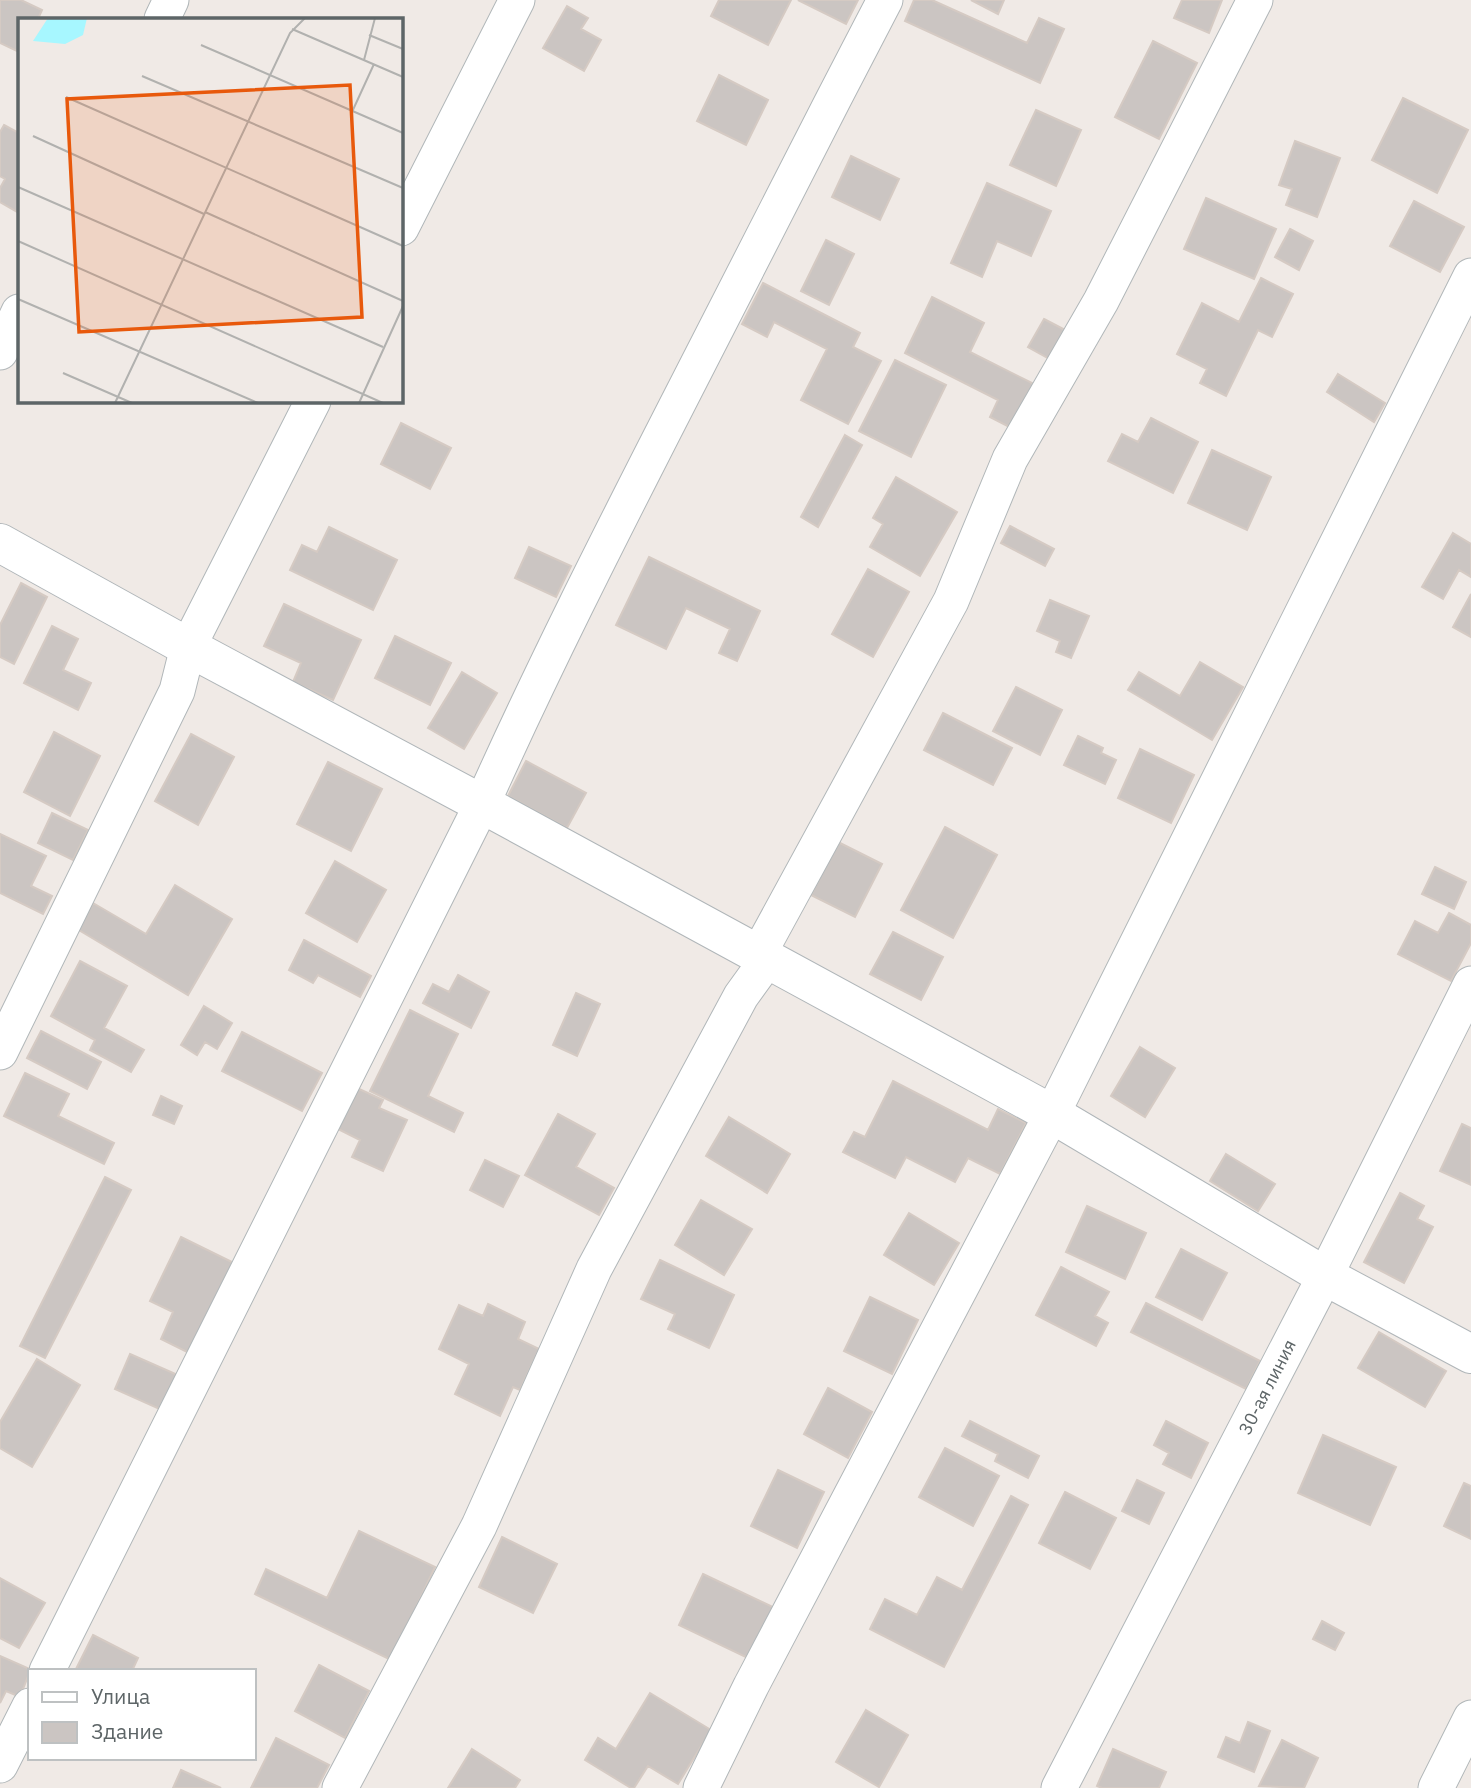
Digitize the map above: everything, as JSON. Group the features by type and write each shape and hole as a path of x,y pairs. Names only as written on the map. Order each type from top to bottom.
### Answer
{"street":[{"path":"162,18 171,0"},
{"path":"402,226 517,0"},
{"path":"48,1669 482,804 593,569 885,0"},
{"path":"340,1788 479,1526 594,1269 951,601 1010,459 1101,301 1255,0"},
{"path":"701,1788 758,1674 1052,1114 1471,276"},
{"path":"0,352 18,314"},
{"path":"0,1052 177,691 188,647 312,402"},
{"path":"0,543 1052,1114 1325,1276 1471,1354"},
{"name":"30-ая линия","path":"1059,1788 1325,1276 1471,984"},
{"path":"0,1765 28,1710"},
{"path":"1436,1788 1471,1718"}],"building":[{"path":"0,0 21,0 42,10 38,18 18,18 18,52 0,43"},
{"path":"719,0 791,0 768,45 711,16"},
{"path":"798,0 858,0 846,24"},
{"path":"914,0 932,0 1027,43 1039,18 1064,29 1040,83 905,21"},
{"path":"971,0 1004,0 998,14"},
{"path":"1182,0 1222,0 1209,33 1174,18"},
{"path":"567,6 588,18 581,29 601,40 584,71 543,48"},
{"path":"1153,41 1197,63 1159,139 1115,117"},
{"path":"719,75 768,100 746,145 697,121"},
{"path":"1403,98 1468,130 1437,193 1372,160"},
{"path":"1036,110 1081,130 1056,186 1010,165"},
{"path":"4,125 18,132 18,212 0,202 0,188 5,179 0,176 0,132"},
{"path":"1295,141 1340,158 1317,217 1286,205 1292,189 1279,185"},
{"path":"851,156 899,179 880,220 832,197"},
{"path":"987,183 1051,211 1031,256 997,241 982,277 951,263"},
{"path":"1206,198 1276,229 1254,279 1184,249"},
{"path":"1414,201 1464,227 1440,272 1390,246"},
{"path":"1290,229 1313,241 1299,270 1275,257"},
{"path":"826,240 854,254 829,305 801,291"},
{"path":"1261,278 1293,294 1272,337 1258,330 1226,396 1200,383 1207,369 1177,354 1202,303 1239,322"},
{"path":"763,283 860,333 853,347 881,361 848,424 801,400 827,349 774,322 767,337 742,324"},
{"path":"932,297 984,323 970,352 1036,385 1015,430 990,417 998,400 905,353"},
{"path":"1044,319 1069,332 1053,361 1028,347"},
{"path":"895,360 946,385 911,457 859,431"},
{"path":"1338,374 1385,403 1374,422 1327,392"},
{"path":"1151,418 1198,442 1173,493 1108,461 1122,434 1138,442"},
{"path":"401,423 451,448 430,489 381,464"},
{"path":"845,435 862,445 818,527 801,517"},
{"path":"1212,450 1271,477 1247,530 1188,503"},
{"path":"896,477 957,512 920,576 870,547 883,524 873,518"},
{"path":"1010,526 1054,549 1045,566 1001,543"},
{"path":"329,527 397,560 373,610 290,570 302,545 317,552"},
{"path":"1453,533 1471,544 1471,577 1459,570 1443,599 1422,587"},
{"path":"529,547 571,566 556,597 515,578"},
{"path":"649,557 760,611 737,661 719,653 730,629 686,608 666,649 616,625"},
{"path":"868,569 909,592 873,657 832,634"},
{"path":"21,583 47,597 14,664 0,657 0,625"},
{"path":"1471,594 1471,637 1453,627"},
{"path":"1050,600 1089,616 1071,658 1056,652 1060,641 1037,631"},
{"path":"284,604 361,640 333,700 293,682 301,663 264,646"},
{"path":"52,626 78,639 63,670 91,683 78,710 24,683"},
{"path":"395,636 451,663 430,705 375,678"},
{"path":"1200,662 1243,687 1212,740 1128,690 1139,672 1180,696"},
{"path":"462,672 497,693 464,749 428,728"},
{"path":"1016,687 1062,710 1040,755 993,731"},
{"path":"943,713 1012,748 993,785 924,750"},
{"path":"54,732 100,756 70,816 24,792"},
{"path":"191,734 234,757 198,825 155,801"},
{"path":"1078,736 1103,748 1101,753 1116,760 1105,784 1064,765"},
{"path":"1140,749 1194,775 1171,823 1118,798"},
{"path":"526,761 586,793 567,828 508,796"},
{"path":"328,762 382,789 351,851 297,824"},
{"path":"52,813 88,830 73,860 38,843"},
{"path":"945,827 997,855 953,938 901,910"},
{"path":"0,834 46,856 31,886 52,896 43,914 0,893"},
{"path":"838,842 882,864 855,917 811,895"},
{"path":"335,861 386,890 357,942 306,913"},
{"path":"1435,867 1466,882 1454,909 1422,894"},
{"path":"175,885 232,919 188,995 77,929 93,903 146,934"},
{"path":"1449,913 1471,925 1471,943 1451,981 1398,954 1415,921 1438,933"},
{"path":"893,932 943,957 921,1000 870,974"},
{"path":"304,940 371,976 360,997 318,975 313,983 289,970"},
{"path":"80,961 127,986 104,1028 144,1050 131,1072 90,1050 95,1040 51,1016"},
{"path":"458,975 489,992 471,1028 423,1003 433,984 449,992"},
{"path":"576,993 600,1004 577,1056 553,1045"},
{"path":"204,1006 232,1023 217,1049 205,1042 197,1055 181,1045"},
{"path":"410,1010 458,1034 428,1096 463,1113 454,1132 370,1091"},
{"path":"41,1031 101,1062 87,1089 27,1058"},
{"path":"242,1032 322,1073 302,1111 222,1071"},
{"path":"1140,1047 1175,1068 1145,1117 1111,1096"},
{"path":"25,1073 69,1094 58,1116 114,1143 104,1164 4,1116"},
{"path":"893,1081 988,1130 998,1109 1026,1123 1000,1174 968,1158 955,1182 906,1157 895,1178 843,1152 854,1132 865,1137"},
{"path":"357,1088 383,1100 379,1108 407,1120 383,1171 352,1157 360,1140 338,1129"},
{"path":"161,1096 182,1106 174,1124 153,1115"},
{"path":"558,1114 595,1134 576,1167 614,1188 599,1215 525,1175"},
{"path":"729,1117 790,1154 767,1193 706,1156"},
{"path":"1462,1124 1471,1128 1471,1185 1440,1171"},
{"path":"1226,1154 1275,1184 1258,1211 1210,1181"},
{"path":"485,1160 519,1176 503,1207 470,1190"},
{"path":"105,1177 131,1190 45,1358 20,1346"},
{"path":"1400,1193 1424,1206 1417,1219 1433,1227 1404,1283 1364,1262"},
{"path":"701,1200 752,1229 724,1275 675,1245"},
{"path":"1087,1206 1146,1233 1125,1279 1066,1252"},
{"path":"909,1213 959,1243 934,1285 884,1255"},
{"path":"181,1237 238,1265 195,1356 161,1339 173,1312 150,1301"},
{"path":"1181,1249 1227,1273 1202,1320 1156,1297"},
{"path":"660,1260 734,1295 709,1348 668,1329 675,1314 641,1299"},
{"path":"1061,1267 1109,1292 1095,1316 1108,1323 1096,1346 1036,1315"},
{"path":"870,1297 918,1320 892,1374 844,1351"},
{"path":"1146,1303 1260,1361 1246,1389 1131,1332"},
{"path":"488,1304 525,1322 518,1339 539,1349 520,1390 513,1387 500,1416 455,1394 469,1364 439,1349 459,1305 483,1316"},
{"path":"1379,1332 1446,1371 1425,1407 1358,1368"},
{"path":"130,1354 180,1376 164,1411 115,1389"},
{"path":"37,1359 80,1385 32,1467 0,1448 0,1422"},
{"path":"828,1388 872,1412 848,1458 804,1434"},
{"path":"970,1421 1039,1456 1028,1478 995,1461 998,1454 962,1436"},
{"path":"1166,1421 1208,1443 1191,1478 1163,1464 1169,1453 1154,1445"},
{"path":"1323,1435 1396,1467 1370,1525 1298,1493"},
{"path":"945,1448 999,1476 973,1526 919,1497"},
{"path":"778,1470 824,1492 797,1548 751,1526"},
{"path":"1137,1480 1164,1493 1149,1524 1122,1511"},
{"path":"1464,1483 1471,1486 1471,1539 1444,1526"},
{"path":"1065,1492 1116,1518 1090,1569 1039,1543"},
{"path":"1011,1496 1028,1505 944,1667 870,1629 885,1599 917,1615 937,1577 962,1590"},
{"path":"359,1531 435,1567 391,1660 255,1594 266,1569 327,1598"},
{"path":"502,1537 557,1564 533,1613 479,1587"},
{"path":"703,1574 779,1610 754,1661 679,1625"},
{"path":"0,1578 45,1603 19,1648 0,1638"},
{"path":"1322,1621 1344,1633 1335,1650 1313,1639"},
{"path":"93,1635 138,1658 133,1669 76,1669"},
{"path":"0,1656 30,1669 20,1697 6,1691 0,1703"},
{"path":"319,1665 369,1691 345,1738 295,1711"},
{"path":"650,1693 711,1730 678,1784 648,1766 634,1788 631,1788 585,1760 598,1738 616,1749"},
{"path":"866,1710 908,1735 879,1787 836,1762"},
{"path":"1248,1722 1270,1731 1254,1772 1218,1757 1226,1737 1240,1743"},
{"path":"276,1738 329,1765 317,1788 251,1788"},
{"path":"1282,1740 1318,1758 1304,1788 1259,1786"},
{"path":"472,1749 520,1780 515,1788 448,1788"},
{"path":"1113,1749 1166,1772 1159,1788 1097,1786"},
{"path":"181,1770 221,1788 173,1788"}]}
